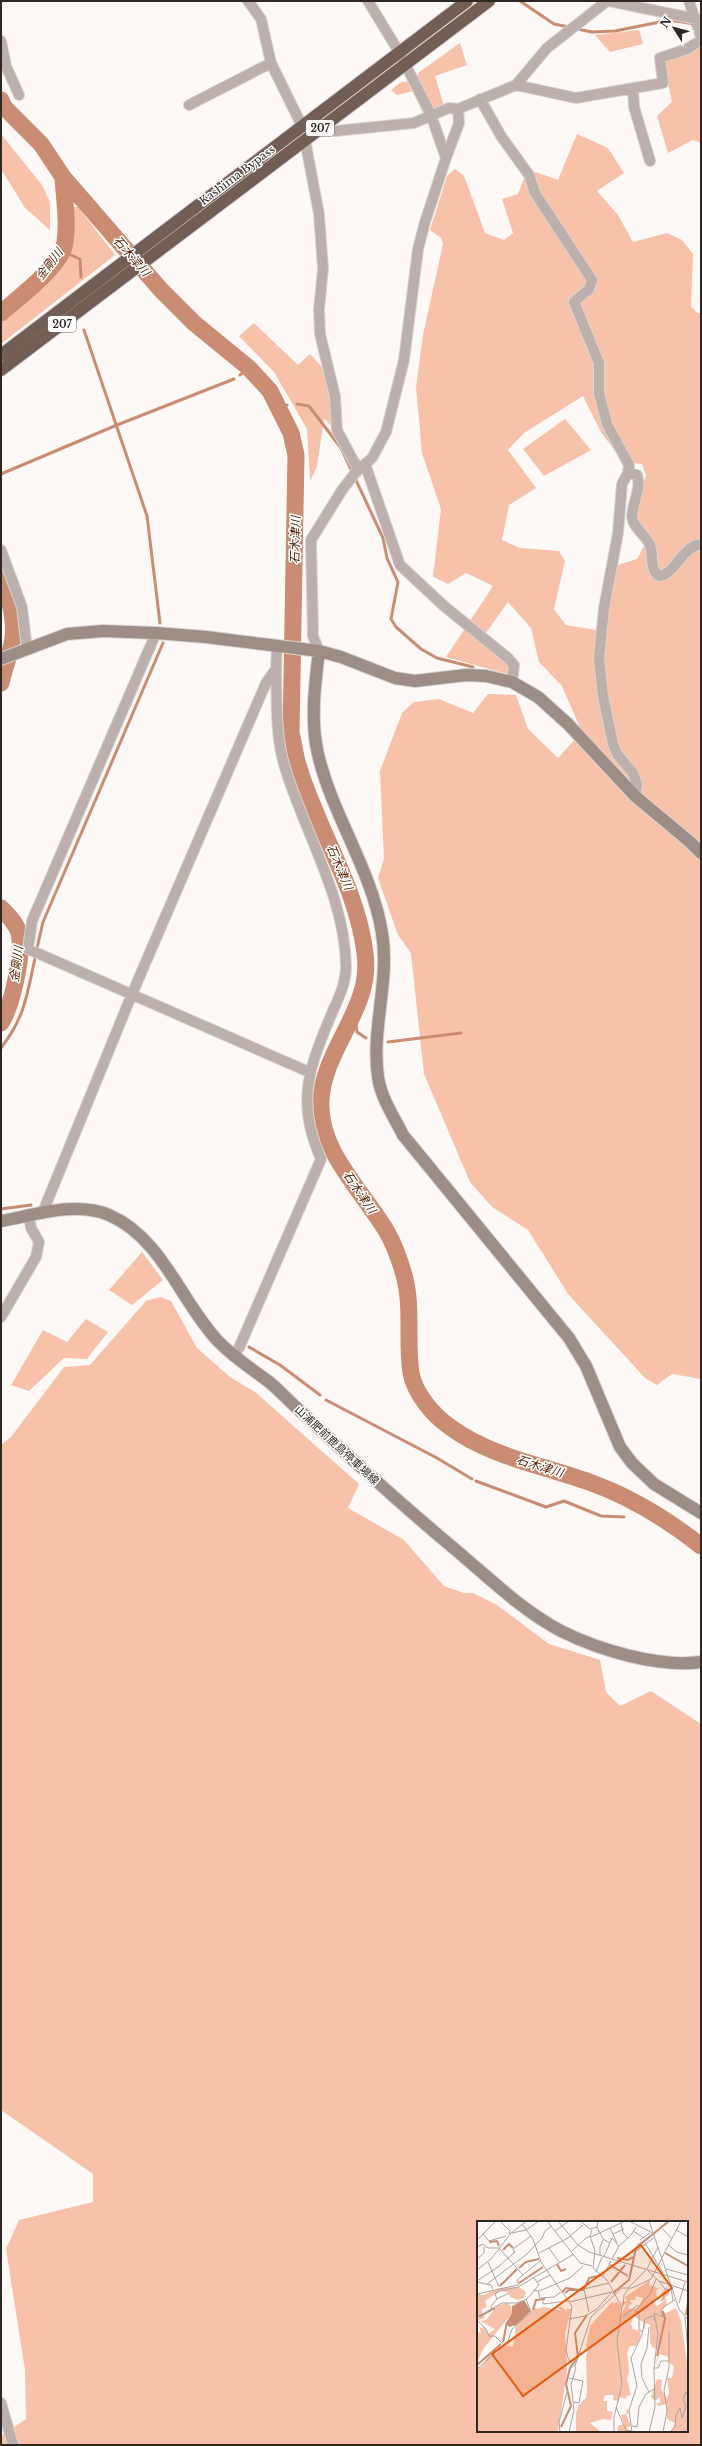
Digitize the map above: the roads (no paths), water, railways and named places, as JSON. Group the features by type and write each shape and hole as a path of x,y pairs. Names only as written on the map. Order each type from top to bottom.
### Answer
{"highway":[{"name":"Kashima Bypass","path":"1,355 467,1"},
{"name":"Kashima Bypass","path":"1,370 489,1"}],"street":[{"path":"248,1 261,19 271,63 302,126"},
{"path":"368,1 399,52 430,115 446,158"},
{"path":"324,126 335,131 414,123 449,108 458,109 516,85 547,48 571,27 608,1 699,28"},
{"path":"689,1 699,28"},
{"path":"516,85 576,98 663,83 660,58 687,48 699,28"},
{"path":"1,41 6,66 19,95"},
{"path":"189,105 271,63"},
{"path":"633,88 634,107 650,161"},
{"path":"480,99 501,136 529,175 535,193 592,280 589,289 574,302 599,363 599,393 607,424 626,458 628,473"},
{"path":"458,109 459,124 424,222 418,248 404,360 386,432 372,458 358,470 311,540 314,636 319,651 314,727 318,753 324,776 371,893 382,932 385,961 377,1049 378,1078 384,1098 403,1135 569,1338 586,1366 620,1447 632,1463 654,1484 701,1513"},
{"path":"305,140 319,214 323,269 320,334 334,396 338,430 358,470 400,565 444,606 508,658 514,665 512,682"},
{"path":"628,473 637,475 640,484 632,515 633,522 648,540 652,551 653,568 655,573 660,576 667,574 686,551 701,544"},
{"path":"628,473 624,476 622,484 618,533 604,608 599,658 603,696 613,744 617,754 633,773 637,784 635,796"},
{"path":"1,550 22,607 23,651"},
{"path":"1,659 67,634 103,631 156,633 319,651 341,657 395,678 415,681 466,675 486,676 512,682 538,697 568,724 635,796 701,853"},
{"path":"156,633 32,920 28,949 309,1072"},
{"path":"233,1356 239,1348 321,1159 312,1138 307,1117 309,1072 342,994 346,968 343,929 330,889 285,770 278,734 276,669 278,646"},
{"path":"42,1214 132,994 266,683 276,669"},
{"name":"山浦肥前鹿島停車場線","path":"1,1221 64,1210 98,1211 125,1223 157,1254 215,1338 233,1356 270,1383 374,1481 507,1594 561,1631 590,1643 642,1659 672,1662 701,1662"},
{"path":"1,1317 36,1257 39,1242 31,1228 29,1216"},
{"path":"1,2403 12,2445"}],"waterway":[{"path":"520,1 554,24 569,27"},
{"path":"577,29 592,32 615,31 670,20 695,24"},
{"name":"石木津川","path":"1,100 4,107 41,144 63,177 161,290 194,323 249,368 270,391 291,433 296,455 291,733 298,764 307,791 346,882 354,905 361,929 365,953 366,973 362,992 330,1062 324,1081 321,1100 322,1119 334,1153 387,1232 399,1258 407,1287 411,1373 416,1389 437,1416 450,1427 482,1446 589,1482 619,1494 662,1518 701,1546"},
{"name":"金剛川","path":"1,313 37,282 61,255 64,247 66,230 63,177"},
{"path":"62,251 80,259 81,277"},
{"path":"84,330 147,516 160,623"},
{"path":"240,375 249,368"},
{"path":"1,474 117,425 234,379"},
{"path":"297,404 309,406 341,448 383,538 387,558 398,582 391,619 396,627 421,649 437,658 473,667"},
{"path":"280,409 287,405"},
{"name":"金剛川","path":"1,577 9,601 14,627 12,644 1,683"},
{"path":"37,948 43,922 163,643"},
{"name":"金剛川","path":"1,908 16,926 19,933 20,942 20,953 13,992 1,1023"},
{"path":"1,1048 9,1037 20,1016 27,995 35,958"},
{"path":"355,1013 357,1032 366,1038"},
{"path":"388,1042 461,1033"},
{"path":"1,1209 31,1205"},
{"path":"249,1347 280,1365 320,1395"},
{"path":"326,1400 437,1458 472,1479"},
{"path":"476,1481 546,1507 564,1501 601,1516 624,1517"}]}
